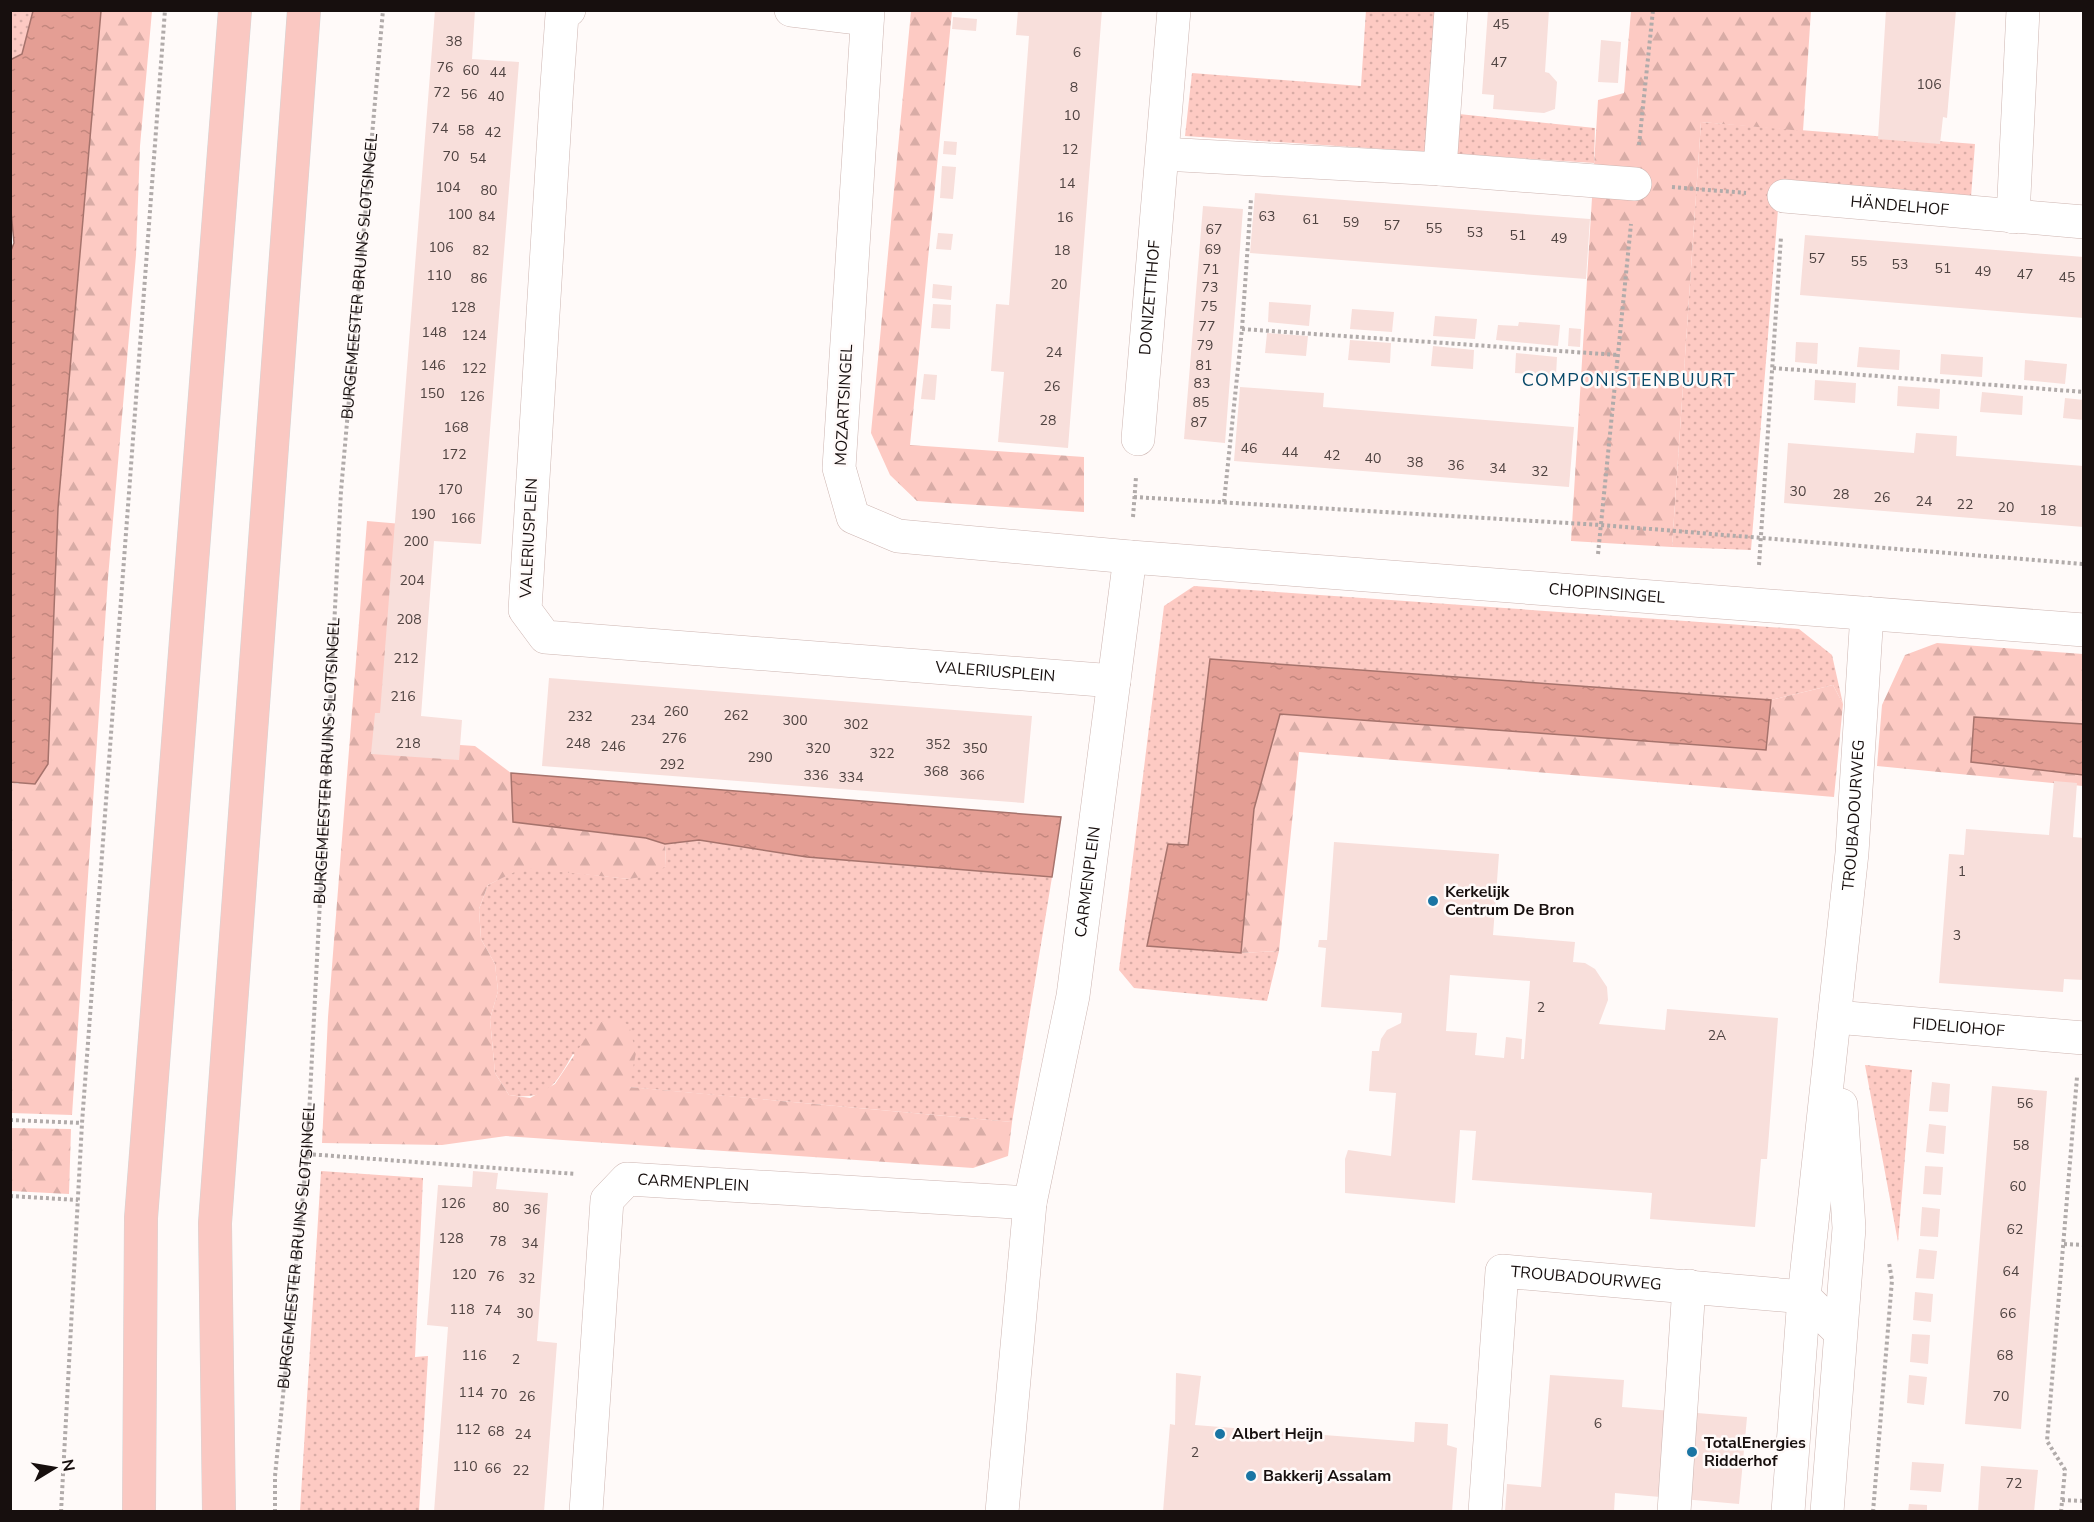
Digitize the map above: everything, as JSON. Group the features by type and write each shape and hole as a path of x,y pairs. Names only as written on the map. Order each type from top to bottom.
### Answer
{"main road":[{"path":"139,1512 141,1218 235,10"},
{"path":"219,1512 215,1223 304,10"}],"street":[{"name":"VALERIUSPLEIN","path":"569,10 562,15 525,610 545,637 1114,681"},
{"path":"791,10 868,15"},
{"name":"DONIZETTIHOF","path":"1138,438 1174,10"},
{"path":"1440,169 1450,10"},
{"path":"2013,217 2023,10"},
{"name":"MOZARTSINGEL","path":"868,15 839,468 853,518 898,536 1130,557"},
{"path":"1163,154 1440,169 1635,184"},
{"name":"HÄNDELHOF","path":"1784,196 2084,222"},
{"name":"CARMENPLEIN","path":"1002,1512 1030,1203 1073,996 1130,557"},
{"name":"CHOPINSINGEL","path":"1130,557 2084,630"},
{"name":"TROUBADOURWEG","path":"1788,1512 1803,1297 1852,853 1867,613"},
{"name":"TROUBADOURWEG","path":"1827,1512 1849,1228 1834,1017"},
{"name":"FIDELIOHOF","path":"1834,1017 2082,1038"},
{"name":"CARMENPLEIN","path":"586,1512 607,1200 627,1179 1030,1203"},
{"name":"TROUBADOURWEG","path":"1485,1512 1502,1271 1803,1297"},
{"path":"1674,1512 1689,1286"},
{"path":"1803,1297 1840,1332"}],"path":[{"path":"62,1512 82,1123 165,10"},
{"name":"BURGEMEESTER BRUINS SLOTSINGEL","path":"275,1512 274,1476 307,1154 341,491 383,10"},
{"path":"1594,591 1653,10"},
{"path":"1224,502 1242,329 1253,159"},
{"path":"1635,184 1784,196 1757,604"},
{"path":"1242,329 1618,355"},
{"path":"1773,368 2084,392"},
{"path":"1130,557 1138,438"},
{"path":"1134,496 1761,536 2084,564"},
{"path":"2061,1512 2065,1470 2047,1441 2082,1038"},
{"path":"10,1120 82,1123"},
{"path":"307,1154 440,1162 627,1179"},
{"path":"10,1196 78,1200"},
{"path":"2064,1244 2084,1245"},
{"path":"2062,1500 2084,1501"}],"green space":[{"path":"1366,10 1435,11 1430,111 1595,128 1594,163 1185,136 1192,73 1361,86"},
{"path":"11,11 33,11 22,54 11,60"},
{"path":"101,11 152,11 140,146 136,255 108,578 72,1115 11,1113 11,782 18,784 48,764 58,508"},
{"path":"911,11 952,11 910,445 1084,457 1084,512 917,501 890,475 871,433"},
{"path":"1631,11 1811,11 1803,131 1701,122 1672,547 1571,541 1598,100 1624,93"},
{"path":"1701,122 1975,144 1971,197 1780,184 1751,550 1672,547"},
{"path":"367,521 402,524 386,740 475,746 511,773 513,822 646,838 665,844 666,866 652,875 629,879 523,868 488,885 479,909 481,939 495,964 498,991 490,1019 495,1073 509,1095 530,1098 555,1084 595,1024 614,1018 629,1025 636,1053 629,1087 1012,1122 1008,1156 973,1168 506,1136 442,1145 322,1143 328,1017"},
{"path":"1194,586 1799,629 1832,655 1843,704 1833,685 1771,700 1210,659 1188,845 1147,946 1241,953 1279,951 1267,1001 1134,988 1119,970 1164,606"},
{"path":"1937,643 2083,654 2083,724 1974,717 1971,762 2083,775 2083,786 1877,766 1882,705 1905,655"},
{"path":"1833,685 1843,704 1834,797 1299,752 1279,951 1241,953 1254,809 1279,713 1765,750 1771,700"},
{"path":"699,840 807,857 1052,877 1012,1122 628,1087 573,1054 555,1082 542,1093 509,1095 495,1073 490,1019 498,991 495,964 481,939 479,909 488,885 523,867 629,879 666,866 665,844"},
{"path":"1865,1065 1912,1070 1898,1242"},
{"path":"10,1128 71,1129 69,1194 11,1191"},
{"path":"321,1171 423,1178 415,1357 428,1356 419,1511 300,1511"}],"water":[{"path":"33,11 101,11 58,508 48,764 35,784 10,782 10,253 14,243 10,201 10,60 22,54"},
{"path":"1210,659 1771,700 1766,750 1280,714 1254,809 1241,953 1147,946 1168,844 1188,845"},
{"path":"1974,717 2083,724 2083,775 1971,762"},
{"path":"511,773 1061,817 1052,877 807,857 699,840 665,844 646,838 513,822"}],"building":[{"path":"435,10 475,10 472,59 519,62 481,544 434,541 421,716 462,720 459,760 371,754 375,713 380,713"},
{"path":"1018,10 1102,10 1068,448 998,442 1004,372 991,371 996,304 1009,305 1029,36 1016,35"},
{"path":"1488,10 1549,10 1545,72 1557,82 1555,109 1544,113 1493,109 1494,95 1482,94"},
{"path":"1886,10 1956,10 1947,118 1943,117 1940,144 1878,139"},
{"path":"953,17 977,19 976,31 952,29"},
{"path":"1601,40 1621,42 1618,83 1598,82"},
{"path":"944,141 957,142 956,155 943,154"},
{"path":"942,166 956,167 953,199 940,198"},
{"path":"1255,193 1590,219 1586,279 1250,253"},
{"path":"1203,206 1243,209 1225,443 1184,439"},
{"path":"938,233 953,234 951,250 936,249"},
{"path":"1805,235 2084,257 2084,318 1800,295"},
{"path":"933,284 952,286 951,300 932,298"},
{"path":"1269,302 1311,305 1309,326 1268,322"},
{"path":"933,304 951,305 950,329 931,328"},
{"path":"1352,309 1394,312 1392,332 1350,329"},
{"path":"1435,316 1477,319 1475,339 1433,336"},
{"path":"1519,322 1560,325 1558,346 1496,340 1498,325 1518,326"},
{"path":"1569,328 1581,329 1580,347 1568,346"},
{"path":"1267,333 1308,336 1306,356 1265,353"},
{"path":"1350,340 1391,343 1390,363 1348,360"},
{"path":"1796,342 1818,343 1817,364 1795,362"},
{"path":"1433,346 1474,350 1473,369 1431,366"},
{"path":"1859,347 1900,350 1899,370 1857,367"},
{"path":"1516,353 1557,357 1556,376 1515,373"},
{"path":"1941,354 1983,357 1982,377 1940,374"},
{"path":"2025,360 2067,364 2065,384 2024,380"},
{"path":"924,374 937,375 935,400 921,399"},
{"path":"1815,380 1856,383 1855,403 1814,400"},
{"path":"1898,386 1940,389 1939,409 1897,406"},
{"path":"1240,387 1324,393 1323,407 1574,427 1569,487 1234,461"},
{"path":"1982,392 2023,396 2022,415 1980,412"},
{"path":"2065,398 2084,400 2084,420 2063,418"},
{"path":"1916,433 1957,436 1956,456 2084,466 2084,527 1784,503 1788,443 1914,453"},
{"path":"549,678 1032,716 1024,803 542,766"},
{"path":"2054,781 2077,783 2073,837 2084,838 2084,980 2064,979 2063,992 1939,983 1949,854 1964,855 1966,829 2049,835"},
{"path":"1334,842 1499,854 1493,935 1575,942 1573,962 1585,963 1595,969 1607,987 1608,1000 1599,1024 1665,1030 1667,1009 1778,1018 1767,1159 1761,1159 1755,1227 1650,1219 1652,1193 1472,1180 1476,1131 1460,1130 1455,1203 1345,1193 1345,1159 1348,1150 1391,1156 1396,1093 1369,1091 1372,1051 1379,1051 1381,1039 1387,1030 1401,1023 1402,1013 1321,1007 1326,948 1318,947 1319,940 1327,940","holes":["1450,975 1530,981 1524,1059 1521,1059 1522,1039 1506,1037 1504,1058 1475,1055 1477,1033 1446,1031"]},
{"path":"1932,1082 1950,1084 1948,1112 1929,1111"},
{"path":"1992,1086 2047,1091 2021,1429 1965,1424"},
{"path":"1929,1124 1946,1126 1944,1154 1926,1152"},
{"path":"1925,1166 1943,1167 1941,1195 1923,1194"},
{"path":"473,1171 498,1173 496,1189 548,1193 537,1341 557,1343 544,1512 434,1512 448,1327 427,1325 438,1185 472,1187"},
{"path":"1922,1207 1940,1209 1938,1237 1920,1236"},
{"path":"1919,1249 1937,1251 1934,1279 1916,1278"},
{"path":"1915,1292 1933,1294 1931,1322 1913,1320"},
{"path":"1912,1334 1930,1335 1928,1364 1910,1362"},
{"path":"1176,1373 1201,1376 1195,1425 1414,1442 1415,1422 1448,1424 1447,1445 1457,1448 1452,1512 1163,1512 1170,1424 1175,1425"},
{"path":"1550,1375 1624,1380 1622,1407 1747,1417 1739,1504 1615,1493 1614,1512 1505,1512 1507,1484 1541,1487"},
{"path":"1909,1375 1927,1377 1924,1405 1907,1403"},
{"path":"1912,1462 1944,1464 1941,1492 1910,1490"},
{"path":"1981,1466 2038,1470 2034,1512 1978,1512"},
{"path":"1909,1504 1927,1505 1927,1512 1908,1512"}],"place":[{"name":"Kerkelijk Centrum De Bron","path":"1433,901"},
{"name":"Albert Heijn","path":"1220,1434"},
{"name":"TotalEnergies Ridderhof","path":"1692,1452"},
{"name":"Bakkerij Assalam","path":"1251,1476"}],"district":[{"name":"COMPONISTENBUURT","path":"1629,380"}]}
